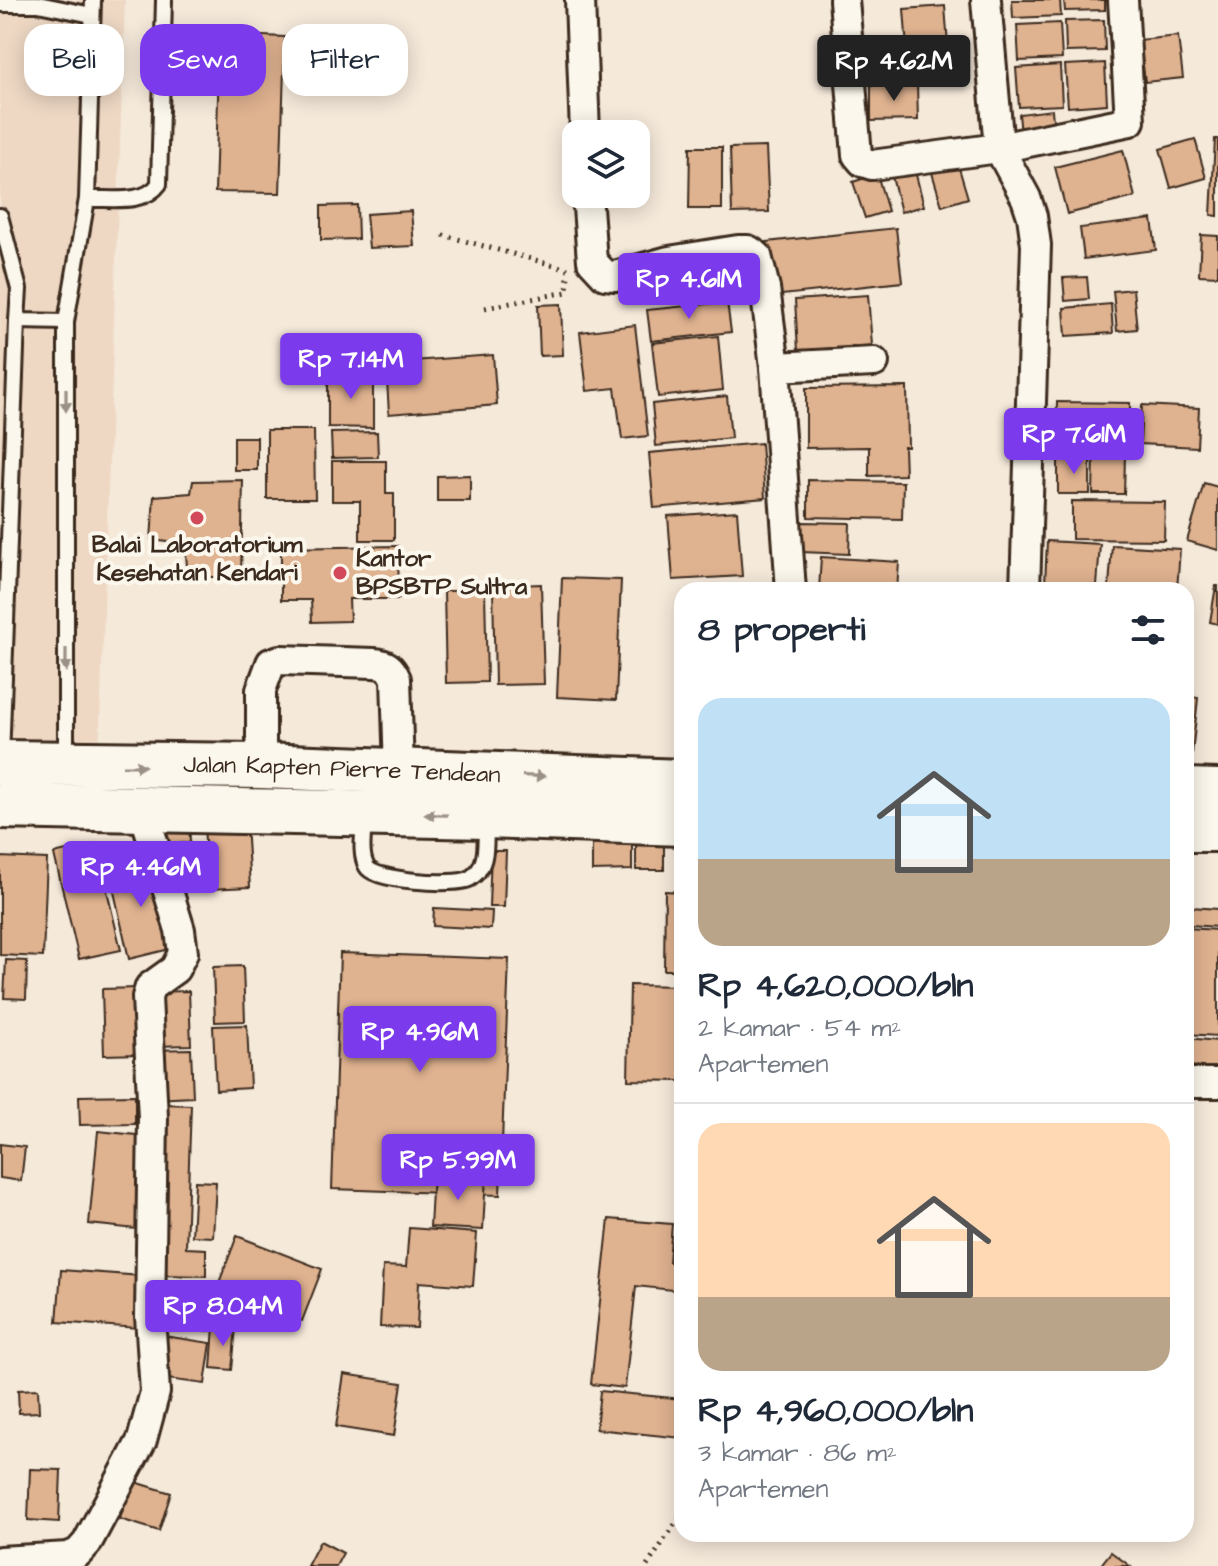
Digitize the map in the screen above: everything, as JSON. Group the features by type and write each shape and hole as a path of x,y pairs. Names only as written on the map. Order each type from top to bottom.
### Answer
{"highway":[{"name":"Jalan Kapten Pierre Tendean","path":"21,778 261,766 674,782"},
{"name":"Jalan Kapten Pierre Tendean","path":"21,778 143,809 674,823"},
{"path":"1194,791 1218,792"},
{"path":"1194,829 1218,829"}],"street":[{"path":"580,0 584,120"},
{"path":"844,0 857,155 863,162 872,165 999,148 1130,121 1123,0"},
{"path":"986,0 999,148 1026,198 1036,245 1025,582"},
{"path":"586,208 580,265 605,275 615,276 669,261 738,250 753,252 757,256 765,288 775,367 790,582"},
{"path":"775,367 874,362"},
{"path":"261,766 261,690 271,663 280,660 374,663 385,664 392,670 396,679 399,770"},
{"path":"0,1561 68,1557 78,1553 87,1543 142,1440 155,1392 150,1316 153,1118 147,991 175,969 183,953 180,930 143,809"}],"lane":[{"path":"87,199 143,198 154,192 159,184 164,0"},
{"path":"0,4 92,7 87,199 66,322 21,778"},
{"path":"0,216 19,289 21,778"},
{"path":"17,321 66,322"},
{"path":"364,813 363,855 366,867 374,875 451,882 467,880 477,873 484,860 487,816"}],"path":[{"path":"443,235 580,265 567,292 485,308"},
{"path":"647,1566 674,1526"}],"shaded area":[{"path":"0,0 125,0 124,29 124,24 24,24 24,96 122,96 98,783 0,778"}],"building":[{"path":"1012,0 1060,0 1061,16 1013,18"},
{"path":"1064,0 1105,0 1105,10 1065,11"},
{"path":"945,6 950,72 909,75 904,9"},
{"path":"1104,20 1105,51 1066,52 1065,21"},
{"path":"1060,23 1062,59 1019,61 1017,25"},
{"path":"266,36 282,37 280,193 215,192 218,96 266,96"},
{"path":"1178,36 1183,78 1145,82 1140,40"},
{"path":"1105,63 1107,104 1068,107 1065,65"},
{"path":"1060,65 1062,105 1019,107 1016,68"},
{"path":"917,84 918,120 871,121 871,85"},
{"path":"1052,110 1054,131 1021,134 1019,114"},
{"path":"1195,139 1206,178 1171,188 1160,149"},
{"path":"1215,139 1218,139 1218,216 1211,215"},
{"path":"690,147 722,147 722,209 689,209"},
{"path":"766,147 769,212 732,213 730,148"},
{"path":"1123,150 1135,197 1067,214 1055,167"},
{"path":"956,158 968,198 942,206 930,166"},
{"path":"914,167 924,206 901,212 891,173"},
{"path":"877,174 888,211 865,218 853,182"},
{"path":"357,205 358,239 321,240 321,206"},
{"path":"411,211 414,246 369,248 366,214"},
{"path":"1152,219 1156,250 1084,259 1080,228"},
{"path":"896,228 902,282 773,296 767,242"},
{"path":"1201,235 1218,236 1218,276 1199,275"},
{"path":"1087,277 1089,299 1065,301 1063,278"},
{"path":"1133,289 1137,329 1117,331 1113,291"},
{"path":"868,295 872,345 798,351 795,300"},
{"path":"727,302 731,332 651,341 647,310"},
{"path":"561,304 563,355 540,356 538,305"},
{"path":"1111,304 1113,333 1066,336 1064,308"},
{"path":"635,325 648,436 622,439 615,388 587,391 580,332"},
{"path":"718,336 723,390 658,397 652,343"},
{"path":"493,355 497,405 389,414 386,363"},
{"path":"328,374 373,374 373,428 328,427"},
{"path":"907,387 905,475 869,476 869,447 806,448 806,388"},
{"path":"727,396 731,438 656,446 652,404"},
{"path":"1057,402 1130,403 1130,451 1056,450"},
{"path":"1142,405 1199,408 1197,447 1140,444"},
{"path":"267,430 314,430 315,499 267,499"},
{"path":"377,432 378,457 332,458 331,433"},
{"path":"234,437 257,437 257,470 234,470"},
{"path":"761,443 765,498 654,508 649,453"},
{"path":"1094,455 1125,456 1124,494 1093,494"},
{"path":"1058,457 1090,457 1090,494 1058,494"},
{"path":"332,461 386,461 386,493 394,493 394,540 360,540 360,501 332,501"},
{"path":"470,475 470,501 437,501 437,476"},
{"name":"Balai Laboratorium Kesehatan Kendari","path":"243,480 241,577 188,577 185,544 151,540 154,496 191,493 193,481"},
{"path":"808,480 903,482 902,519 808,517"},
{"path":"1204,483 1218,487 1218,550 1187,541"},
{"path":"1072,501 1165,502 1164,540 1072,539"},
{"path":"737,511 742,576 673,580 668,516"},
{"path":"802,522 850,523 849,554 801,552"},
{"path":"1047,541 1100,544 1097,582 1045,582"},
{"path":"1112,545 1180,549 1178,582 1109,582"},
{"name":"Kantor BPSBTP Sultra","path":"398,546 399,599 349,599 350,621 312,622 311,600 281,600 281,548"},
{"path":"821,557 899,562 898,582 819,582"},
{"path":"562,578 621,580 616,700 557,697"},
{"path":"541,584 544,684 495,685 493,586"},
{"path":"1218,586 1218,624 1210,622"},
{"path":"444,591 485,591 487,682 446,683"},
{"path":"1194,697 1198,698 1194,735"},
{"path":"156,817 189,817 190,843 156,844"},
{"path":"246,824 250,887 208,889 204,826"},
{"path":"592,835 632,835 632,870 592,871"},
{"path":"636,835 664,835 664,870 636,870"},
{"path":"96,844 121,950 79,959 54,854"},
{"path":"491,851 506,851 504,907 489,907"},
{"path":"0,857 47,859 43,957 0,955"},
{"path":"154,859 174,948 129,959 109,869"},
{"path":"665,891 674,892 674,970 664,970"},
{"path":"1194,907 1218,909 1218,927 1194,925"},
{"path":"434,908 492,911 491,929 433,926"},
{"path":"1194,928 1218,930 1218,1036 1194,1034"},
{"path":"340,953 509,959 500,1195 332,1189"},
{"path":"6,960 27,961 26,999 4,998"},
{"path":"243,966 245,1021 215,1022 213,967"},
{"path":"630,985 674,986 674,1081 628,1080"},
{"path":"138,988 141,1054 104,1055 102,989"},
{"path":"189,991 191,1045 153,1046 151,992"},
{"path":"247,1025 250,1088 216,1090 213,1026"},
{"path":"1194,1039 1218,1041 1218,1068 1194,1066"},
{"path":"191,1049 193,1097 154,1099 152,1050"},
{"path":"135,1095 135,1124 80,1125 79,1096"},
{"path":"162,1104 191,1105 186,1248 206,1249 206,1276 158,1275"},
{"path":"98,1131 146,1136 136,1229 89,1224"},
{"path":"0,1144 25,1147 21,1181 0,1178"},
{"path":"433,1173 486,1176 483,1230 430,1227"},
{"path":"195,1181 216,1182 213,1237 192,1236"},
{"path":"609,1219 672,1224 669,1262 674,1262 674,1290 636,1286 625,1388 591,1384"},
{"path":"409,1228 477,1233 473,1286 419,1282 417,1328 380,1327 383,1266 406,1267"},
{"path":"237,1236 322,1269 302,1321 217,1288"},
{"path":"61,1270 142,1276 138,1328 57,1322"},
{"path":"159,1284 213,1288 210,1331 155,1327"},
{"path":"214,1326 236,1327 232,1370 211,1368"},
{"path":"164,1336 211,1343 205,1384 159,1378"},
{"path":"344,1374 402,1383 394,1436 336,1427"},
{"path":"38,1389 39,1412 19,1413 18,1390"},
{"path":"600,1391 674,1398 674,1437 596,1429"},
{"path":"30,1469 61,1470 59,1522 28,1520"},
{"path":"132,1481 171,1493 159,1531 120,1519"},
{"path":"320,1541 343,1553 336,1566 307,1566"},
{"path":"1111,1552 1130,1566 1100,1566"}],"place":[{"name":"Balai Laboratorium Kesehatan Kendari","path":"197,518"},
{"name":"Kantor BPSBTP Sultra","path":"340,573"}]}
